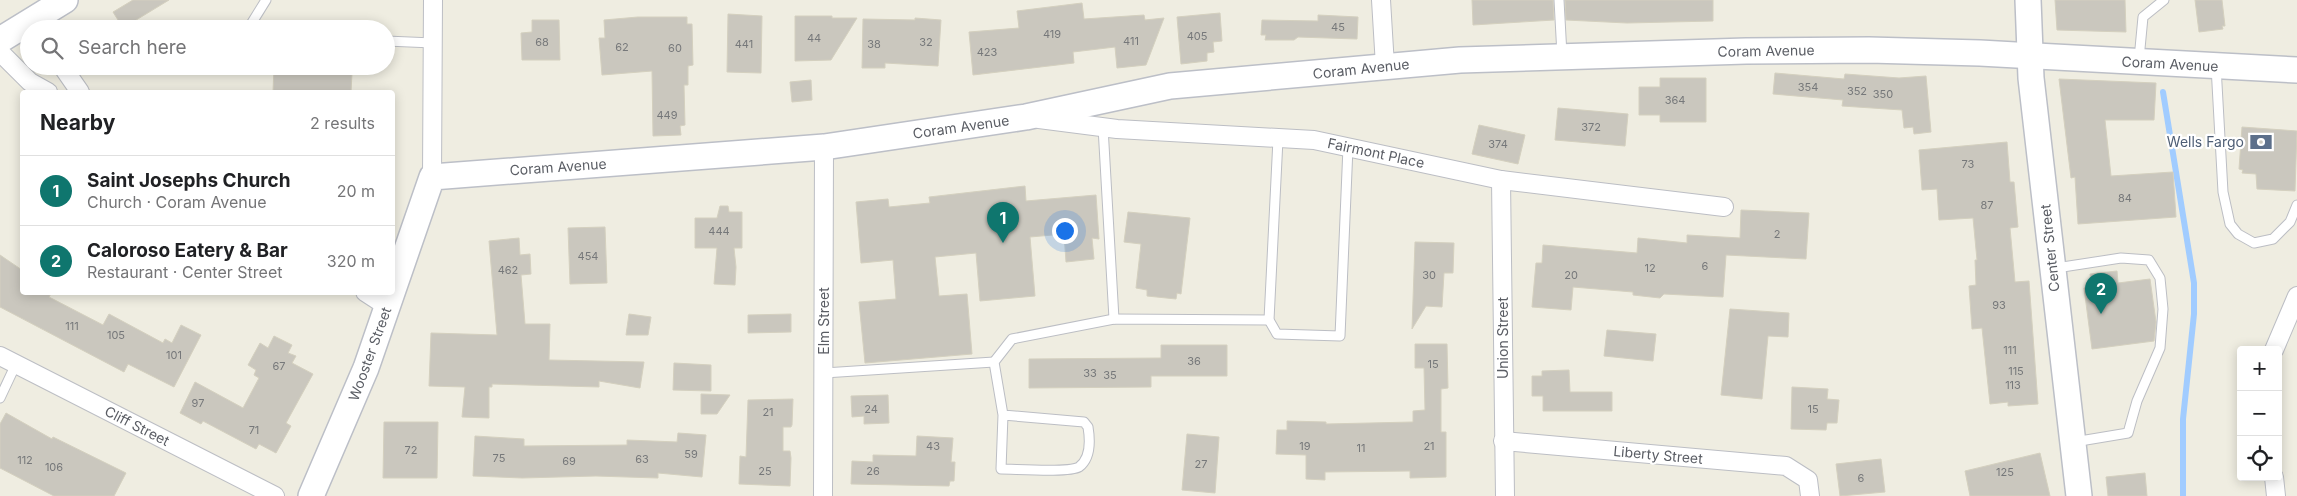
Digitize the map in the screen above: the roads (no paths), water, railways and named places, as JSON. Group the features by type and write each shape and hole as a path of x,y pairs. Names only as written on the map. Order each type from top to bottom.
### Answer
{"main road":[{"path":"42,20 65,0"},
{"name":"Center Street","path":"2028,0 2030,57 2078,496"},
{"path":"0,40 20,32"},
{"name":"Coram Avenue","path":"432,177 824,147 1026,117 1170,86 1385,66 1562,56 1869,50 1980,53 2297,70"},
{"name":"Wooster Street","path":"395,285 432,177"},
{"name":"Wooster Street","path":"311,496 342,428 392,295"}],"street":[{"name":"Wooster Street","path":"432,177 433,0"},
{"path":"1381,0 1385,66"},
{"path":"0,52 20,72"},
{"path":"23,75 30,82 44,90"},
{"path":"68,75 79,90"},
{"name":"Fairmont Place","path":"1026,117 1103,127 1314,140 1501,180 1724,207"},
{"name":"Elm Street","path":"823,496 824,147"},
{"name":"Union Street","path":"1501,180 1505,496"},
{"path":"370,295 388,306"},
{"path":"2276,346 2297,296"},
{"name":"Cliff Street","path":"0,356 275,496"},
{"name":"Liberty Street","path":"1503,441 1786,466 1809,488"},
{"path":"2274,481 2276,496"}],"lane":[{"path":"254,20 266,0"},
{"path":"1559,0 1562,56"},
{"path":"2138,62 2143,17 2164,0"},
{"path":"395,41 433,43"},
{"path":"2216,66 2223,192 2230,224 2238,234 2254,243 2273,239 2290,222 2297,206"},
{"path":"1103,127 1114,318"},
{"path":"1278,139 1269,320 1277,334 1340,336 1348,147"},
{"path":"2052,268 2121,258 2149,260 2160,278 2164,309 2160,348 2137,401 2128,433 2071,443"},
{"path":"1003,416 1084,422 1088,427 1090,435 1085,460 1073,470 1001,469 1003,416 994,362 1012,339 1114,318 1269,320"},
{"path":"824,373 994,362"},
{"path":"0,398 16,364"}],"waterway":[{"path":"2163,92 2194,283 2194,314 2183,419 2183,496"}],"place":[{"name":"Wells Fargo","path":"2261,142"},
{"name":"Saint Josephs Church","path":"1003,243"},
{"name":"Caloroso Eatery & Bar","path":"2101,314"}]}
